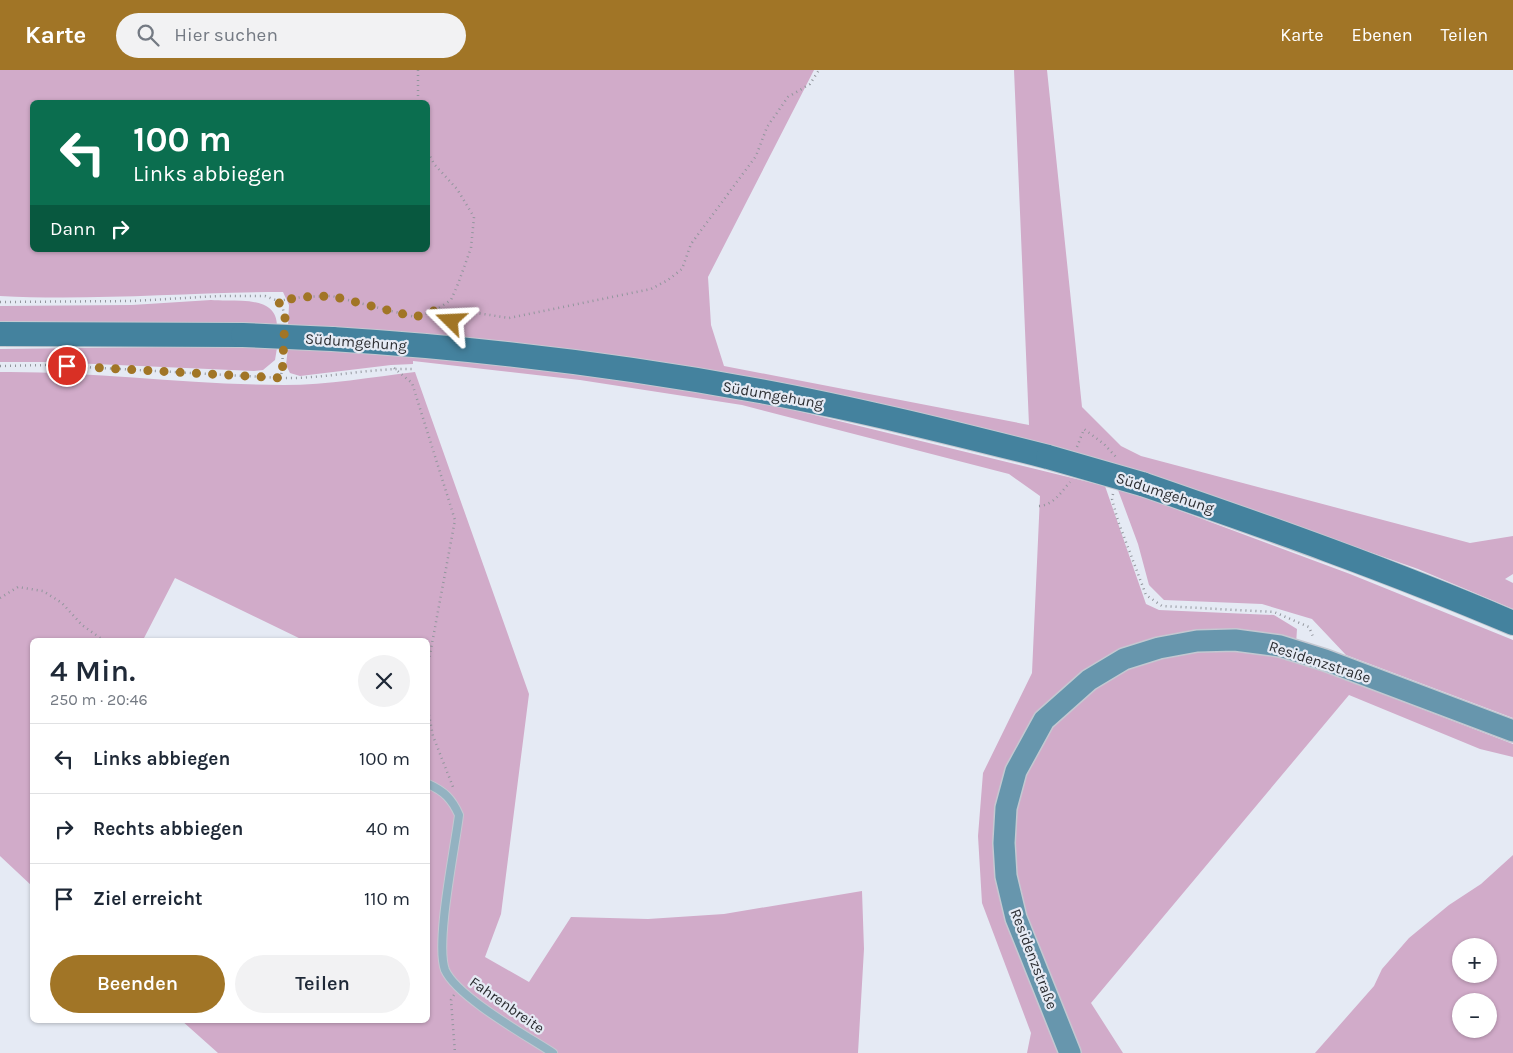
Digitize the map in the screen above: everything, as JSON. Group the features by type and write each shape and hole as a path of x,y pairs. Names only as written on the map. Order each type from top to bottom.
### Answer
{"main road":[{"name":"Südumgehung","path":"0,334 242,335 332,339 556,359 759,391 932,428 1048,457 1142,484 1298,537 1398,575 1513,623"},
{"name":"Residenzstraße","path":"1070,1053 1016,918 1006,876 1004,842 1006,808 1016,771 1044,720 1089,680 1124,659 1160,648 1197,642 1234,640 1280,646 1325,660 1513,731"}],"lane":[{"path":"430,785 442,790 452,801 460,815"},
{"name":"Fahrenbreite","path":"460,815 442,940 445,970 459,988 505,1022 553,1053"}],"path":[{"path":"418,70 418,100"},
{"path":"434,311 444,320 477,313 509,318 651,289 668,280 682,269 691,244 756,156 767,127 788,98 810,84 819,70"},
{"path":"0,302 133,301 219,296 265,296 278,301 302,297 332,296 415,317 434,311 451,300 458,284 471,248 474,217 457,188 434,164 430,156"},
{"path":"278,301 283,309 284,328"},
{"path":"282,378 283,346"},
{"path":"0,366 48,365 303,379 394,368 412,369"},
{"path":"394,368 412,384 455,520 430,654"},
{"path":"1075,452 1084,429 1104,444 1121,462"},
{"path":"1039,506 1047,505 1054,500 1071,480"},
{"path":"1114,490 1112,499 1118,521 1146,595 1162,606 1274,612 1309,627 1325,660"},
{"path":"0,598 18,587 43,592 62,603 82,625 100,638"},
{"path":"430,720 433,736 450,774 460,815"},
{"path":"454,1053 451,1000 459,988"}],"shaded area":[{"path":"0,70 814,70 708,277 711,325 724,366 1029,425 1014,70 1047,70 1082,407 1121,446 1141,456 1470,543 1513,536 1513,574 1505,579 1513,583 1513,609 1418,569 1145,473 617,357 505,341 288,325 289,305 283,292 0,296"},
{"path":"211,300 262,304 270,309 275,316 277,326 0,321 0,306 132,305"},
{"path":"242,346 277,348 275,360 263,370 254,371 49,362 0,362 0,349"},
{"path":"288,348 429,355 615,377 745,398 1105,486 1146,604 1159,610 1274,615 1297,629 1295,660 1513,744 1513,757 1480,749 1349,695 1091,1003 1123,1053 1027,1053 1031,1033 982,903 978,836 983,773 1032,673 1040,496 1009,474 742,405 580,380 413,361 413,364 300,376 290,373 286,365"},
{"path":"0,372 36,372 213,383 300,385 415,372 529,694 501,914 485,957 529,982 571,917 648,919 724,914 862,891 864,949 858,1053 218,1053 184,1023 430,1023 430,638 299,638 175,578 144,638 30,638 30,884 0,856"},
{"path":"1118,490 1138,495 1350,574 1513,640 1513,718 1346,655 1312,619 1262,604 1164,600 1149,585 1138,544"},
{"path":"1513,855 1513,1053 1315,1053 1374,986 1382,969 1409,938 1449,905 1481,884"}],"route":[{"path":"67,366 282,378 285,318 283,309 278,301 302,297 332,296 398,315 415,317 434,311 444,320 451,321"}]}
